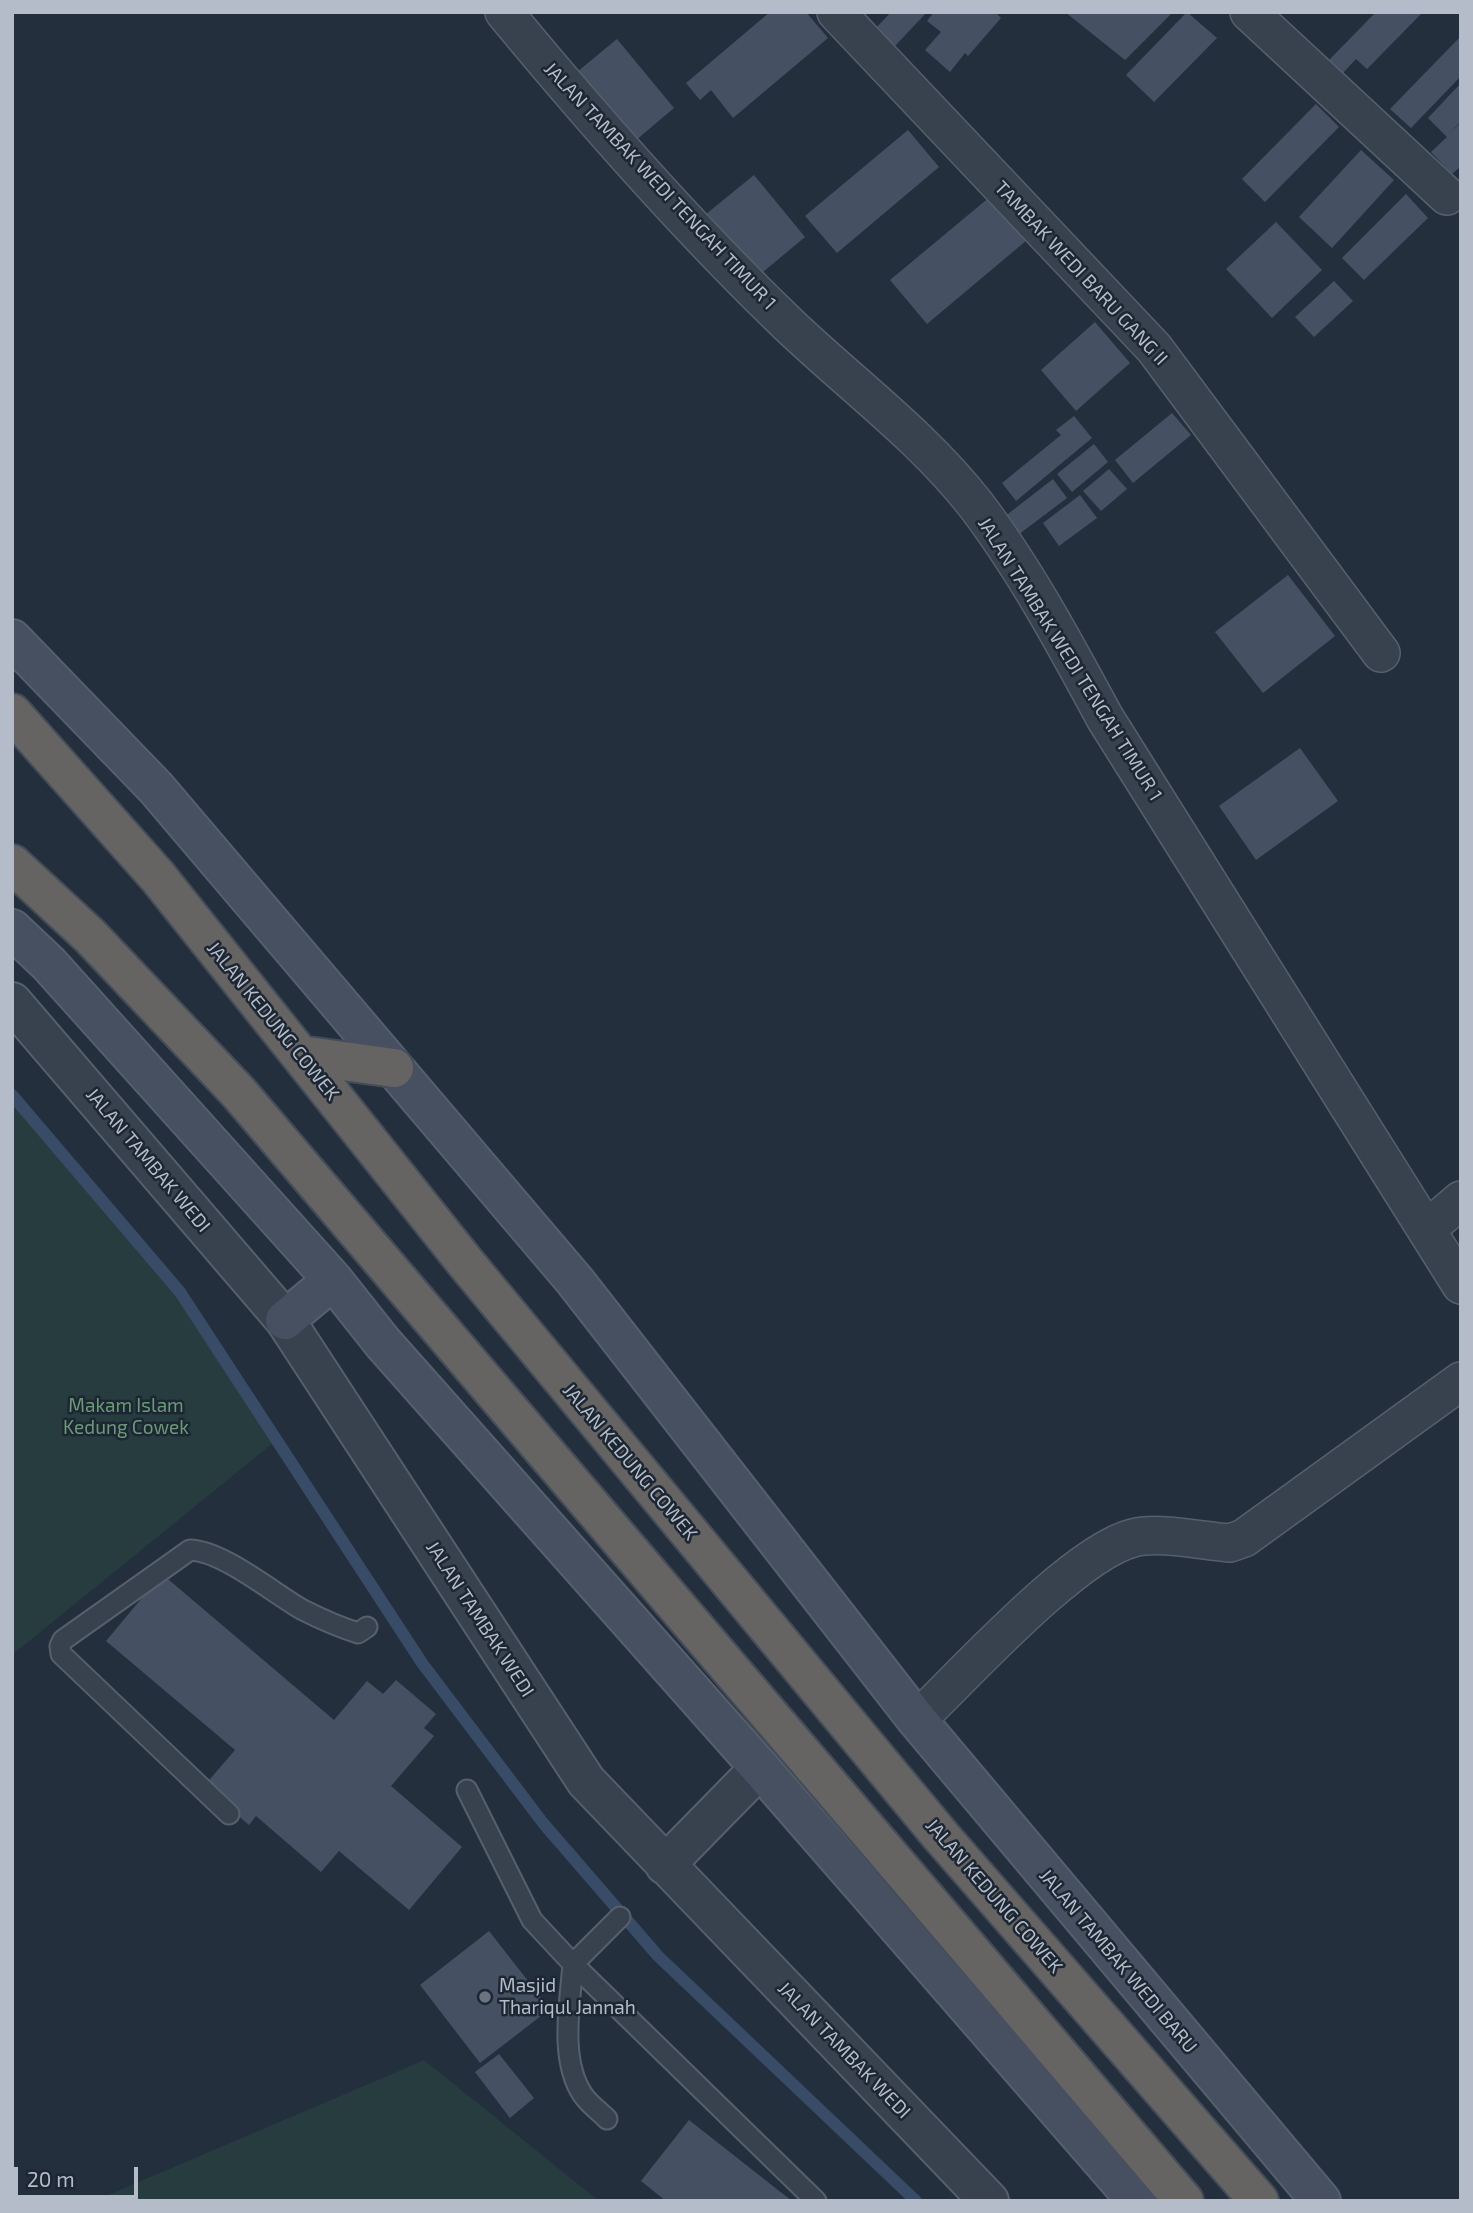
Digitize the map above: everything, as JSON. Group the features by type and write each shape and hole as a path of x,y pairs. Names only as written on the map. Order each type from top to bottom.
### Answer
{"highway":[{"name":"JALAN KEDUNG COWEK","path":"12,713 158,877 492,1295 931,1825 1259,2201"},
{"path":"12,864 90,936 239,1093 1184,2201"},
{"path":"300,1055 394,1068"}],"main road":[{"path":"12,639 156,788 243,894 575,1281 917,1720"},
{"path":"12,929 49,964 333,1280 383,1343 761,1768 1137,2201"},
{"path":"285,1320 333,1280"},
{"name":"JALAN TAMBAK WEDI BARU","path":"917,1720 1321,2201"}],"street":[{"name":"JALAN TAMBAK WEDI TENGAH TIMUR 1","path":"504,12 586,112 712,249 791,327 929,452 976,506 1059,632 1105,718 1461,1284"},
{"name":"TAMBAK WEDI BARU GANG II","path":"836,12 1154,348 1381,653"},
{"path":"1249,12 1447,196"},
{"name":"JALAN TAMBAK WEDI","path":"12,1002 285,1320 586,1781 989,2201"},
{"path":"1427,1229 1461,1200"},
{"path":"917,1720 1071,1574 1105,1549 1135,1537 1230,1543 1244,1538 1461,1381"},
{"path":"665,1865 761,1768"}],"lane":[{"path":"229,1815 61,1654 63,1640 190,1550 212,1555 304,1610 340,1627 358,1633 367,1627"},
{"path":"467,1790 532,1920 573,1964 816,2201"},
{"path":"607,2119 583,2096 572,2073 569,2016 573,1964 620,1917"}],"green space":[{"name":"Makam Islam Kedung Cowek","path":"12,1095 180,1292 278,1439 12,1655"},
{"path":"424,2060 599,2201 94,2201 392,2074"}],"building":[{"path":"770,12 806,12 828,38 733,118 711,90 700,100 686,83"},
{"path":"891,12 927,12 895,46 876,28"},
{"path":"934,12 995,12 1001,18 968,56 965,53 950,72 925,50 941,32 927,21"},
{"path":"1065,12 1173,12 1125,60"},
{"path":"1187,12 1217,38 1154,102 1126,75"},
{"path":"1376,12 1423,12 1367,69 1356,59 1342,74 1329,60"},
{"path":"1461,36 1461,76 1411,128 1390,109"},
{"path":"617,39 674,108 635,141 577,72"},
{"path":"1461,83 1461,122 1450,132 1461,123 1461,166 1452,174 1431,152 1447,137 1428,118"},
{"path":"1316,104 1339,127 1265,202 1242,179"},
{"path":"908,130 939,167 837,253 805,216"},
{"path":"1361,150 1394,180 1332,248 1299,217"},
{"path":"754,175 805,237 751,282 700,219"},
{"path":"1406,194 1428,218 1364,280 1342,258"},
{"path":"991,196 1027,240 927,324 890,280"},
{"path":"1276,222 1322,270 1272,318 1226,269"},
{"path":"1334,281 1353,301 1314,337 1295,317"},
{"path":"1095,322 1130,363 1076,411 1041,370"},
{"path":"1172,413 1191,435 1133,483 1115,460"},
{"path":"1074,416 1092,438 1016,501 1002,483 1061,435 1056,430"},
{"path":"1094,444 1108,462 1072,492 1057,474"},
{"path":"1109,469 1127,489 1101,511 1083,491"},
{"path":"1053,479 1067,498 1018,535 1004,517"},
{"path":"1080,495 1097,518 1059,546 1043,523"},
{"path":"1288,575 1335,636 1263,693 1215,632"},
{"path":"1300,748 1338,801 1256,860 1219,806"},
{"path":"162,1574 334,1720 367,1681 383,1694 396,1680 436,1714 424,1728 434,1736 391,1786 462,1847 409,1910 339,1851 321,1872 256,1816 249,1825 204,1786 235,1750 106,1641"},
{"name":"Masjid Thariqul Jannah","path":"489,1931 550,2009 480,2063 420,1985"},
{"path":"499,2054 534,2098 510,2118 475,2072"},
{"path":"689,2120 792,2201 666,2201 641,2181"}],"waterway":[{"path":"12,1095 180,1292 422,1663 543,1823 658,1956 916,2201"}],"place":[{"name":"Masjid Thariqul Jannah","path":"485,1997"}]}
